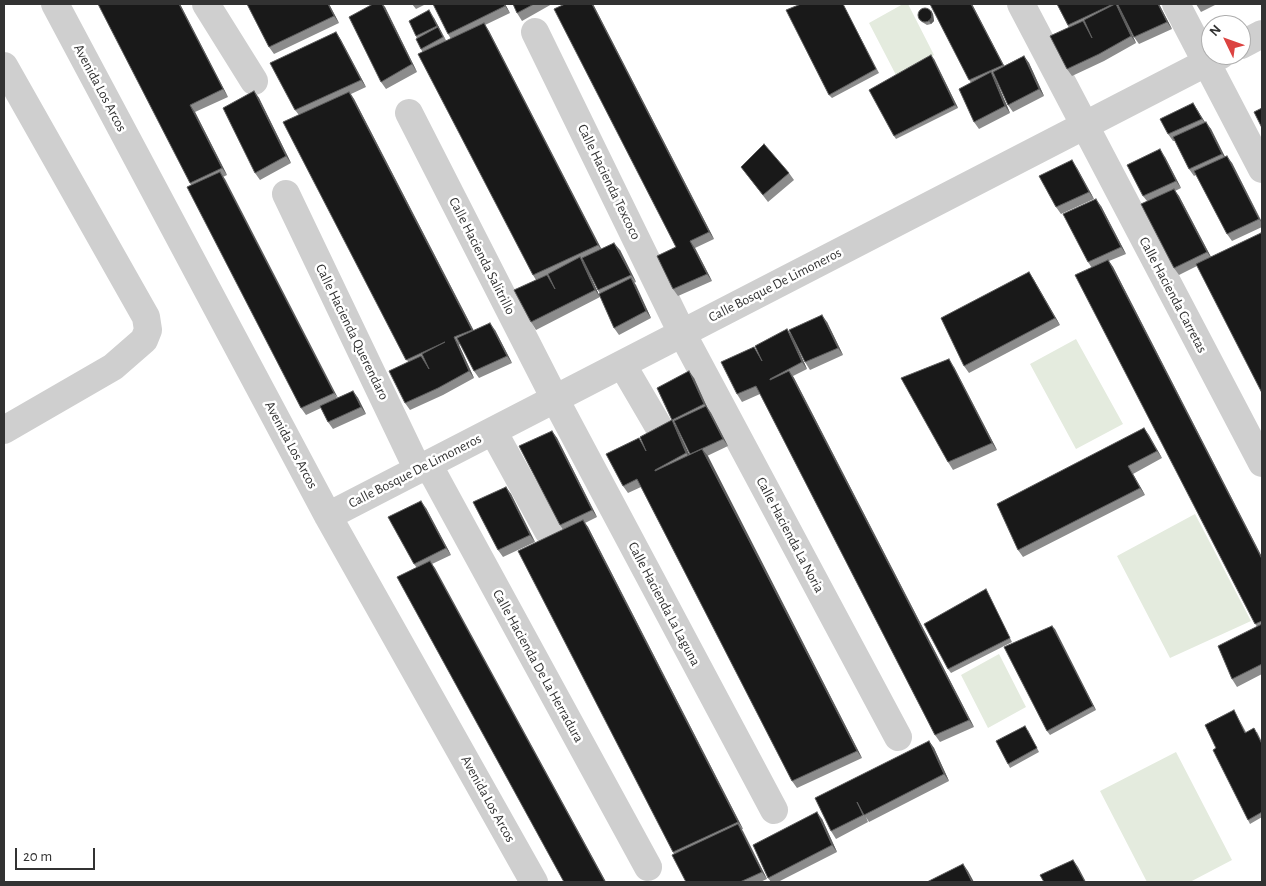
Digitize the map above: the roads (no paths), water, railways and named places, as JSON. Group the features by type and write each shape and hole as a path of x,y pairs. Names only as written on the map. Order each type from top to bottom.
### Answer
{"street":[{"name":"Avenida Los Arcos","path":"55,4 328,516 534,882"},
{"path":"206,4 254,81"},
{"name":"Calle Hacienda Carretas","path":"1021,4 1262,463"},
{"path":"1176,4 1201,40"},
{"name":"Calle Hacienda Texcoco","path":"535,32 682,333"},
{"name":"Calle Bosque De Limoneros","path":"328,516 1202,65"},
{"path":"1217,65 1262,169"},
{"path":"4,66 146,317 148,330 144,340 113,367 4,430"},
{"name":"Calle Hacienda Salitrillo","path":"409,113 554,399"},
{"name":"Calle Hacienda Querendaro","path":"286,194 423,467"},
{"name":"Calle Hacienda La Noria","path":"682,333 898,737"},
{"path":"622,364 660,429"},
{"name":"Calle Hacienda La Laguna","path":"554,399 774,810"},
{"path":"493,431 548,531"},
{"name":"Calle Hacienda De La Herradura","path":"423,467 648,867"}]}
